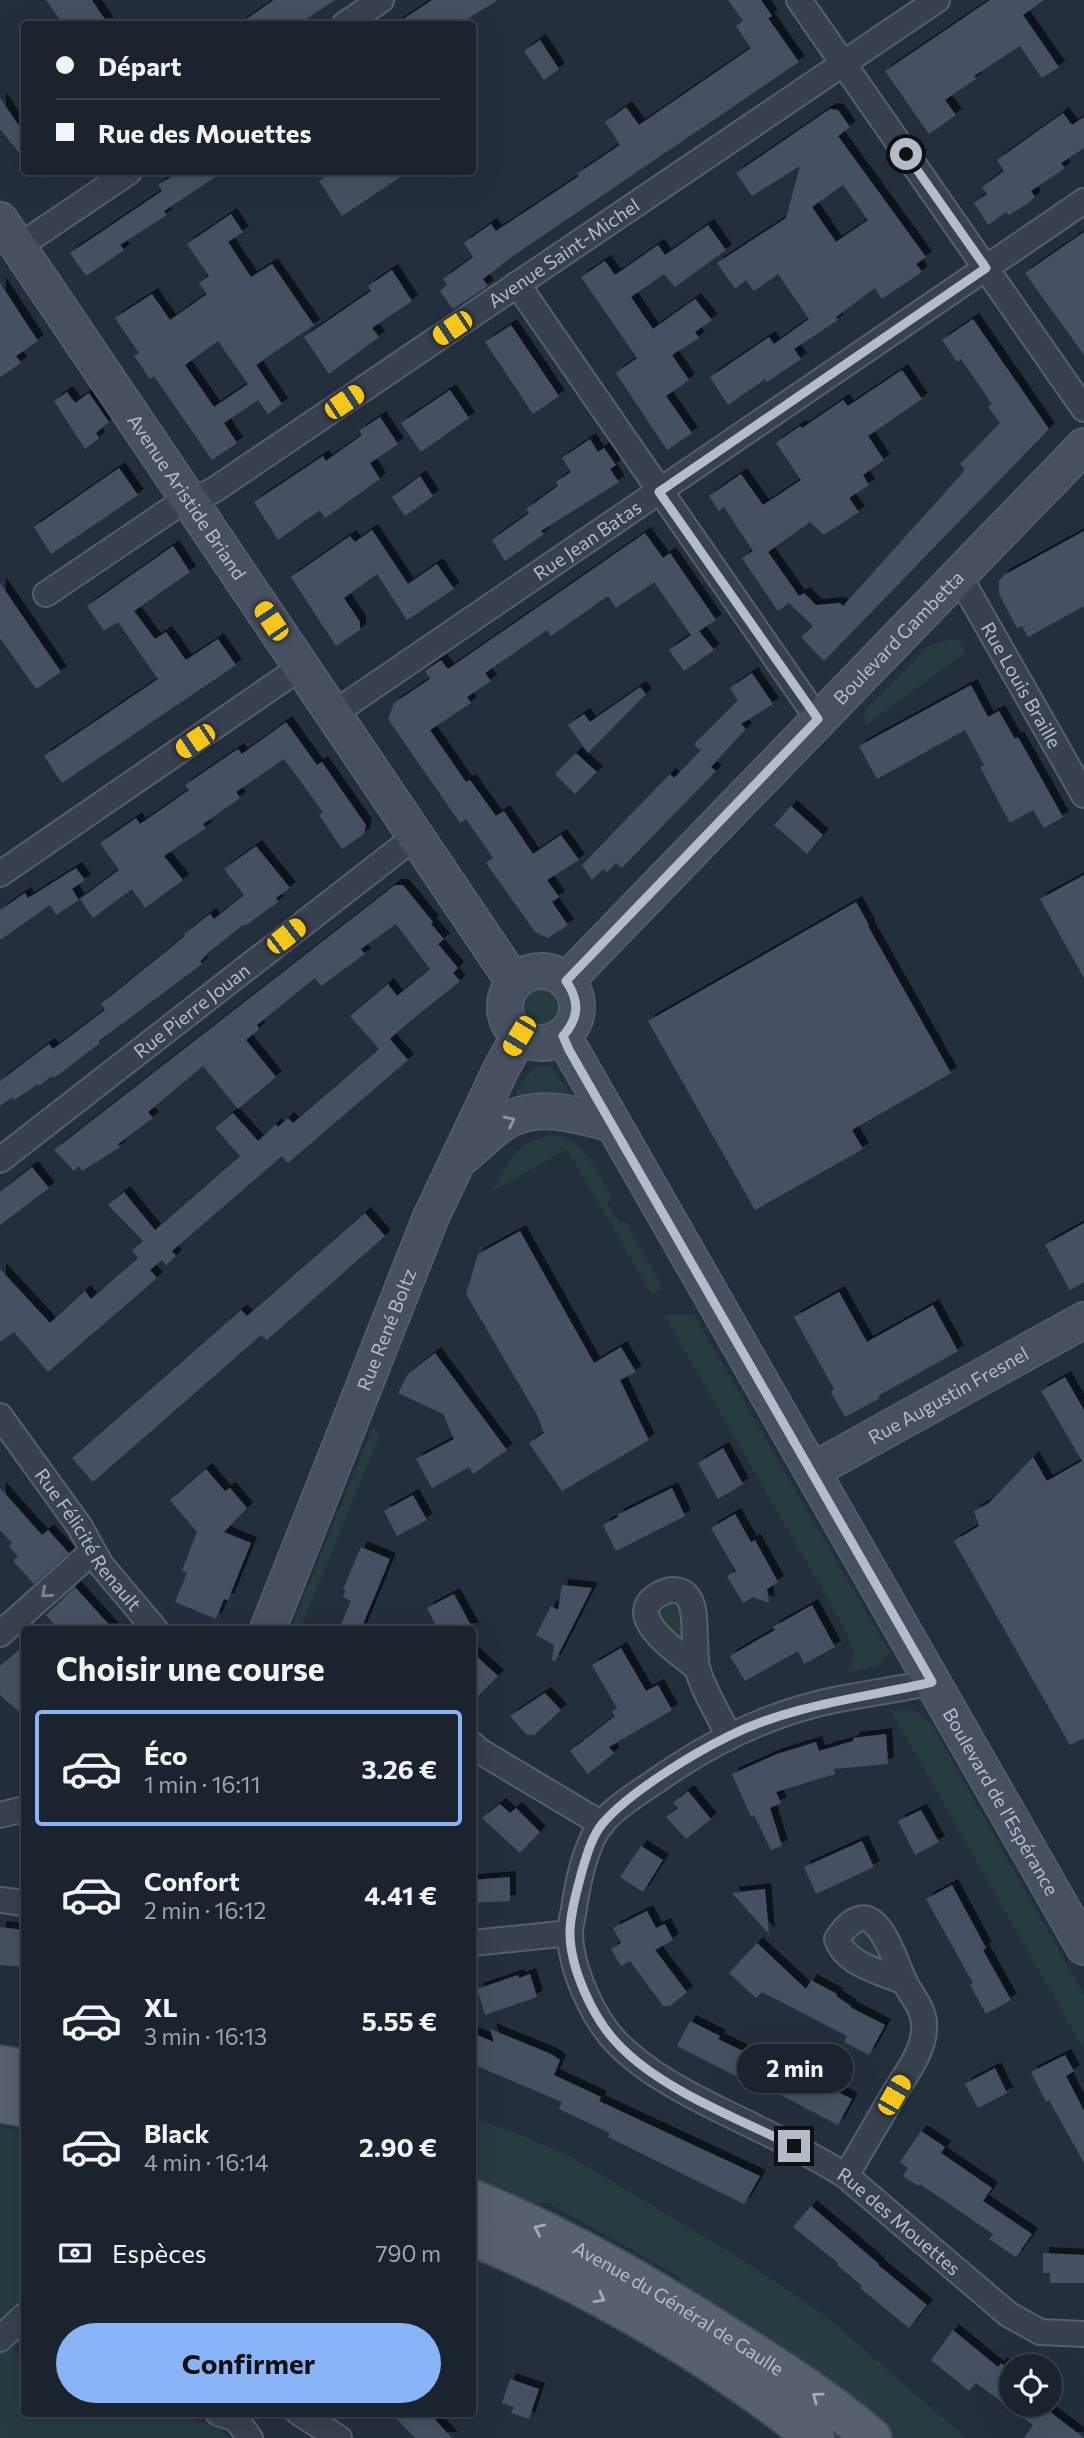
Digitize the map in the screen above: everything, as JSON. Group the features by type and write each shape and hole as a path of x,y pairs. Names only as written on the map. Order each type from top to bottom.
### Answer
{"main road":[{"name":"Avenue Aristide Briand","path":"5,230 506,970 518,979"},
{"name":"Boulevard Gambetta","path":"566,981 958,574 1082,452"},
{"path":"537,971 557,975 566,981 573,991 576,1003 576,1015 571,1027 553,1042 541,1044 519,1036 506,1019 505,1008 510,987 518,979 537,971"},
{"name":"Rue René Boltz","path":"269,1626 431,1217 519,1036"},
{"name":"Boulevard de l'Espérance","path":"563,1036 1084,1947"},
{"path":"457,1163 506,1121 539,1110 559,1111 612,1124"},
{"name":"Rue Augustin Fresnel","path":"812,1471 1084,1321"},
{"path":"0,2065 21,2069"},
{"path":"0,2104 21,2107"},
{"name":"Avenue du Général de Gaulle","path":"476,2201 583,2250 671,2300 772,2364 872,2438"},
{"name":"Avenue du Général de Gaulle","path":"476,2238 572,2283 654,2329 729,2376 815,2438"}],"street":[{"path":"350,21 381,0"},
{"path":"799,0 1084,409"},
{"name":"Avenue Saint-Michel","path":"46,594 179,504 190,502 214,490 937,0"},
{"path":"5,230 123,175"},
{"name":"Rue Jean Batas","path":"333,714 1084,201"},
{"path":"517,284 818,719"},
{"name":"Rue Louis Braille","path":"958,574 1084,795"},
{"path":"0,874 302,667"},
{"name":"Rue Pierre Jouan","path":"0,1160 416,836"},
{"name":"Rue Félicité Renault","path":"0,1416 80,1527 92,1552 149,1626"},
{"path":"0,1634 92,1552"},
{"path":"697,1668 729,1736"},
{"name":"Rue des Mouettes","path":"932,1682 811,1706 757,1724 685,1760 626,1802 602,1824 586,1858 576,1893 570,1933 574,1961 581,1984 597,2014 616,2042 635,2060 674,2087 818,2158 846,2176 1008,2314 1040,2332 1083,2337"},
{"path":"476,1749 602,1824"},
{"path":"0,1815 21,1810"},
{"path":"0,1900 21,1903"},
{"path":"476,1943 570,1933"},
{"path":"846,2176 917,2054 925,2029 921,2008 905,1982"},
{"path":"0,2339 21,2321"},
{"path":"230,2417 236,2419 250,2438"},
{"path":"305,2417 339,2438"}],"green space":[{"path":"957,638 966,652 866,725 864,711 927,647"},
{"path":"538,989 553,995 559,1010 553,1025 538,1031 523,1025 517,1010 523,995"},
{"path":"538,1066 551,1066 576,1103 510,1107 523,1079"},
{"path":"553,1135 574,1143 596,1168 613,1199 607,1203 619,1223 625,1221 663,1288 652,1295 567,1149 490,1193 520,1149 540,1138"},
{"path":"664,1315 694,1315 890,1653 878,1666 846,1673 853,1654 842,1624"},
{"path":"373,1426 379,1437 301,1626 292,1626"},
{"path":"672,1602 681,1606 686,1642 668,1630 657,1616 660,1605"},
{"path":"891,1711 915,1711 931,1723 1084,1995 1084,2050"},
{"path":"860,1930 871,1933 886,1964 850,1947 851,1935"},
{"path":"476,2119 570,2156 746,2262 828,2318 966,2438 889,2438 686,2289 678,2276 549,2203 516,2204 476,2186"},
{"path":"0,2126 21,2131 21,2341 13,2350 21,2356 21,2417 179,2417 217,2425 229,2438 0,2438"}],"building":[{"path":"46,0 92,0 106,21 61,21"},
{"path":"274,0 335,0 304,21 243,21"},
{"path":"432,0 498,0 464,21 400,21"},
{"path":"728,0 761,0 772,16 768,18 799,62 513,256 483,279 488,286 453,309 440,291 447,285 443,279 473,257 464,243 491,224 496,231 579,176 577,174 620,145 605,122 626,107 639,125 751,48 736,26 743,21"},
{"path":"990,0 1044,0 1023,15 1059,67 1042,78 1020,46 974,76 976,79 945,100 956,115 929,134 885,71"},
{"path":"540,40 559,69 544,80 524,51"},
{"path":"0,98 21,129 21,155 0,129"},
{"path":"830,109 838,110 850,127 838,136 926,257 916,264 922,272 882,299 875,288 836,317 838,320 794,349 801,359 767,382 765,379 728,405 710,377 769,337 774,344 809,319 778,274 754,291 746,280 735,289 717,263 786,218 800,166 752,196 736,173","holes":["843,185 868,220 836,242 812,207"]},
{"path":"1063,113 1072,125 1084,117 1084,148 1061,163 1065,168 1031,191 1035,197 1027,204 1009,215 1006,212 988,225 974,203 987,194 982,187 1004,171 997,160"},
{"path":"174,175 218,175 164,211 167,215 120,245 124,250 86,276 70,253 162,191 158,185"},
{"path":"328,175 404,175 342,216 319,181"},
{"path":"231,214 243,232 228,242 251,277 272,264 314,325 256,365 282,404 268,414 258,400 224,423 237,443 212,460 154,376 150,379 134,356 139,353 115,318 152,294 170,320 207,294 199,283 209,276 187,244","holes":["218,341 248,384 214,407 185,365"]},
{"path":"708,225 726,250 675,287 664,274 631,297 653,329 695,299 712,320 695,332 699,338 672,355 689,380 666,396 692,433 667,450 616,373 637,358 581,277 605,261 615,275 658,245 665,255"},
{"path":"1084,232 1084,355 1025,273"},
{"path":"392,270 412,301 372,328 379,337 329,374 304,337 371,291 368,286"},
{"path":"0,283 38,341 16,356 21,363 0,377"},
{"path":"973,319 1049,429 824,661 801,637 813,626 789,603 778,611 742,558 753,551 724,507 719,511 709,496 741,474 763,505 801,480 776,443 843,400 848,406 902,370 922,399 868,436 884,460 863,475 869,485 849,498 859,512 824,535 810,522 768,552 799,596 804,593 816,605 840,603 843,606 958,478 965,469 960,464 1000,423 988,407 992,404 961,359 957,362 942,340"},
{"path":"511,325 559,396 533,414 485,342"},
{"path":"450,390 469,418 421,452 401,423"},
{"path":"67,392 75,403 89,393 109,422 96,433 99,438 85,449 54,401"},
{"path":"380,417 398,444 370,463 380,479 325,518 320,510 278,540 254,502 323,456 326,461 362,435 359,431"},
{"path":"590,439 598,452 604,448 616,465 610,469 619,482 541,531 544,534 505,561 492,540 529,513 526,509 558,486 556,482 571,472 562,458"},
{"path":"119,468 138,495 51,554 34,527"},
{"path":"420,476 433,496 405,516 392,497"},
{"path":"372,530 408,584 437,564 454,589 407,620 377,574 344,598 360,622 360,630 336,646 291,577 350,536 355,542"},
{"path":"1084,531 1084,606 1028,637 1022,626 1017,628 999,594 999,581 1004,575"},
{"path":"645,533 663,558 670,553 716,620 699,631 714,650 684,671 669,650 691,635 654,582 616,608 608,596 551,636 547,630 485,673 491,681 467,697 471,703 430,730 466,782 470,780 496,816 504,811 533,854 561,835 579,860 547,880 559,897 552,902 568,925 548,938 535,932 486,863 493,858 466,819 460,823 388,719 394,703 430,679 425,671 441,660 448,669"},
{"path":"173,546 190,572 134,611 155,639 166,632 186,660 218,639 236,665 62,783 44,756 158,679 118,622 104,631 87,606"},
{"path":"0,583 61,672 36,689 0,638"},
{"path":"752,673 773,704 741,724 746,729 711,767 716,771 622,868 616,863 607,872 603,869 592,880 582,865 670,774 674,778 703,748 699,750 694,744 738,700 730,688"},
{"path":"971,685 988,717 999,711 1015,739 1018,737 1063,817 1044,828 1033,810 1010,823 980,767 984,765 965,730 877,779 859,746"},
{"path":"640,687 646,694 588,753 568,725 584,714 590,722"},
{"path":"286,722 317,765 322,762 366,825 364,834 342,849 319,815 323,812 284,759 236,792 240,798 203,824 206,828 164,856 183,880 145,908 132,889 93,918 80,899 119,870 100,843 136,818 140,824 189,790 185,785 238,749 242,754"},
{"path":"576,753 597,772 575,794 555,774"},
{"path":"791,806 823,835 807,854 774,825"},
{"path":"256,846 290,888 276,898 278,902 245,926 244,924 209,952 200,962 202,964 54,1078 52,1076 39,1086 38,1084 14,1100 12,1097 0,1106 0,1081 49,1044 53,1049 105,1010 101,1004 185,936 184,934 210,914 214,919 244,895 224,869"},
{"path":"76,868 85,880 72,889 79,900 56,915 50,905 0,940 0,910 25,893 28,898"},
{"path":"1084,875 1084,978 1040,899"},
{"path":"395,885 403,885 433,922 431,924 444,939 438,944 458,968 453,973 460,981 403,1027 383,1045 390,1039 408,1060 288,1163 282,1156 172,1251 176,1256 166,1265 162,1260 150,1270 157,1278 48,1372 14,1332 0,1342 0,1269 50,1323 85,1291 91,1299 138,1258 132,1250 143,1241 108,1205 124,1192 155,1230 240,1156 215,1128 233,1113 258,1141 276,1124 278,1127 288,1118 293,1123 379,1049 350,1016 388,984 397,996 430,969 396,924 361,949 365,954 321,986 315,978 257,1025 259,1029 246,1040 276,1077 238,1109 203,1066 148,1112 153,1118 118,1144 120,1147 82,1171 79,1166 74,1171 54,1150"},
{"path":"856,902 951,1073 852,1130 863,1149 755,1210 648,1021"},
{"path":"32,1167 49,1188 0,1225 0,1192"},
{"path":"365,1213 385,1236 267,1340 261,1335 93,1482 72,1458 241,1310 247,1316"},
{"path":"1084,1223 1084,1282 1070,1290 1045,1245"},
{"path":"520,1231 594,1363 621,1347 636,1372 620,1380 649,1440 562,1491 529,1443 544,1433 537,1415 466,1294 478,1254"},
{"path":"839,1292 867,1342 933,1305 958,1351 845,1417 831,1392 834,1389 794,1317"},
{"path":"435,1353 507,1450 473,1474 469,1467 432,1488 416,1459 454,1439 443,1414 398,1393 408,1374"},
{"path":"1065,1377 1084,1410 1084,1738 1070,1745 954,1541 979,1526 974,1511 989,1503 1033,1457 1047,1481 1082,1461 1041,1391"},
{"path":"723,1448 743,1484 718,1499 698,1463"},
{"path":"206,1469 225,1491 230,1488 247,1508 224,1532 251,1543 228,1600 224,1599 216,1619 175,1602 187,1573 182,1570 197,1532 170,1500"},
{"path":"0,1488 42,1535 48,1530 69,1553 34,1584 13,1561 18,1557 9,1546 12,1543 0,1530"},
{"path":"672,1488 685,1516 616,1551 603,1525 618,1517 617,1515"},
{"path":"413,1495 427,1520 397,1536 384,1511"},
{"path":"735,1514 751,1542 755,1540 778,1582 767,1589 769,1603 753,1597 743,1603 727,1576 736,1571 711,1528"},
{"path":"361,1547 390,1559 362,1626 340,1626 351,1601 343,1597 346,1590 343,1589"},
{"path":"562,1585 592,1588 555,1661 552,1660 554,1645 536,1635 551,1606 558,1610"},
{"path":"75,1587 110,1626 55,1626 46,1615"},
{"path":"454,1594 471,1626 436,1626 427,1608"},
{"path":"812,1605 835,1647 804,1664 798,1651 745,1681 730,1656"},
{"path":"21,1648 21,1713 0,1695 0,1666"},
{"path":"621,1648 646,1691 658,1685 672,1710 609,1747 614,1753 588,1774 570,1751 615,1716 612,1711 617,1708 592,1665"},
{"path":"476,1656 498,1676 476,1698"},
{"path":"545,1693 561,1710 534,1735 527,1735 510,1716"},
{"path":"886,1734 888,1764 834,1769 835,1774 776,1792 781,1803 770,1808 782,1846 771,1850 754,1815 751,1817 732,1774 777,1754 816,1742 819,1751 853,1741 853,1738"},
{"path":"688,1791 711,1819 686,1839 666,1817 678,1808 673,1803"},
{"path":"500,1804 510,1813 516,1808 540,1832 520,1853 482,1818"},
{"path":"921,1810 939,1842 915,1855 898,1821"},
{"path":"862,1841 874,1867 816,1894 804,1867"},
{"path":"641,1846 663,1860 643,1892 620,1877"},
{"path":"510,1877 510,1901 476,1903 476,1880"},
{"path":"952,1885 1011,2000 986,2014 970,1985 973,1983 926,1899"},
{"path":"765,1889 769,1934 732,1893"},
{"path":"647,1911 656,1928 665,1924 673,1940 655,1950 687,1992 670,2006 663,2006 630,1961 621,1966 611,1949 621,1943 613,1928"},
{"path":"0,1927 21,1930 21,1967 0,1965"},
{"path":"757,1943 806,1989 811,1980 837,1994 836,1996 850,2007 885,2025 869,2055 844,2042 847,2036 762,1992 756,1998 729,1973"},
{"path":"530,1974 537,1997 485,2015 477,1989 518,1975 519,1978"},
{"path":"690,2021 720,2036 718,2039 812,2085 814,2080 852,2099 838,2125 677,2046"},
{"path":"490,2029 551,2054 560,2060 554,2075 601,2097 599,2101 760,2176 744,2204 608,2137 610,2133 559,2109 562,2102 476,2066 476,2035 494,2042"},
{"path":"1065,2055 1074,2071 1066,2076 1084,2111 1084,2163 1049,2100 1046,2102 1031,2072"},
{"path":"995,2068 1007,2093 978,2108 965,2084"},
{"path":"921,2131 945,2147 941,2153 992,2188 983,2201 1032,2234 1016,2257 989,2239 993,2234 920,2184 918,2186 903,2176 908,2168 900,2162"},
{"path":"811,2206 927,2305 909,2328 860,2288 862,2286 837,2265 838,2263 793,2227"},
{"path":"1043,2253 1084,2255 1084,2283 1050,2283 1050,2273 1043,2273"},
{"path":"953,2330 999,2366 999,2400 976,2383 969,2391 931,2360"},
{"path":"510,2379 539,2389 529,2419 511,2413 514,2407 502,2403"},
{"path":"395,2417 433,2417 452,2438 415,2438"},
{"path":"1022,2417 1057,2417 1084,2438 1024,2438 1033,2425"}],"route":[{"path":"794,2146 674,2087 635,2060 616,2042 581,1984 574,1961 570,1933 576,1893 590,1846 602,1824 626,1802 685,1760 729,1736 799,1710 932,1682 569,1050 563,1036 576,1015 576,1003 573,991 566,981 818,719 659,492 986,268 906,154"}]}
